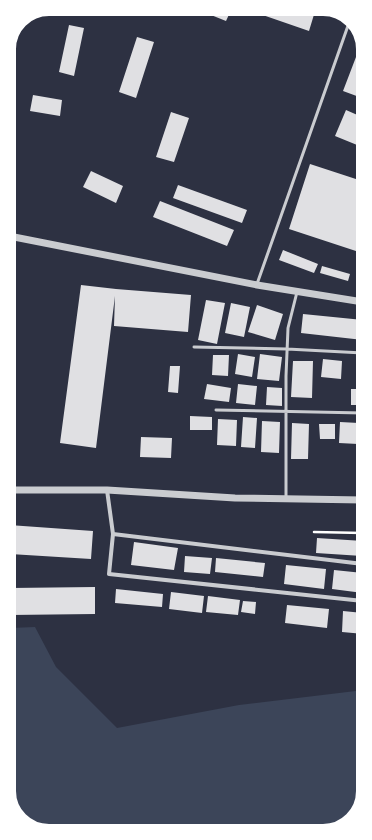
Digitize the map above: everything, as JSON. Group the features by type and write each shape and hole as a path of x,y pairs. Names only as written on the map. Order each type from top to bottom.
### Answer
{"street":[{"path":"15,237 257,285 357,301"},
{"path":"15,490 107,490 235,498 357,500"},
{"path":"107,490 113,534 109,574 357,600"},
{"path":"113,534 357,563"}],"lane":[{"path":"257,285 348,26"},
{"path":"286,499 288,328 297,291"},
{"path":"194,347 287,349 357,353"},
{"path":"216,410 357,413"}],"path":[{"path":"314,532 357,533"}],"shaded area":[{"path":"35,627 56,667 117,728 239,705 357,691 357,795 351,810 344,818 334,823 323,825 47,825 40,824 28,818 23,813 17,802 15,791 15,628"}],"building":[{"path":"211,15 229,15 226,21"},
{"path":"262,15 314,15 309,31"},
{"path":"69,25 84,28 74,76 59,72"},
{"path":"137,37 154,42 136,98 119,92"},
{"path":"356,57 357,57 357,96 343,91"},
{"path":"33,95 62,100 60,116 30,111"},
{"path":"346,110 357,115 357,145 335,136"},
{"path":"171,112 189,118 174,162 156,157"},
{"path":"310,164 357,179 357,251 289,229"},
{"path":"91,171 123,186 116,203 83,187"},
{"path":"178,185 247,210 242,223 173,198"},
{"path":"160,201 234,230 227,246 153,217"},
{"path":"283,250 318,264 314,273 279,260"},
{"path":"322,266 350,274 348,281 320,273"},
{"path":"81,285 191,295 188,332 114,326 115,296 96,448 60,443"},
{"path":"206,300 225,303 217,344 198,340"},
{"path":"231,303 250,307 244,337 225,333"},
{"path":"257,305 283,314 275,340 248,332"},
{"path":"303,314 357,319 357,339 301,333"},
{"path":"238,354 255,357 252,377 235,374"},
{"path":"260,354 282,357 279,381 257,379"},
{"path":"213,355 229,355 228,376 212,375"},
{"path":"323,359 342,361 341,379 321,377"},
{"path":"293,361 313,361 312,398 291,397"},
{"path":"170,366 180,366 178,393 168,392"},
{"path":"207,384 231,388 229,402 204,399"},
{"path":"238,384 257,386 255,405 236,403"},
{"path":"267,387 282,388 282,406 266,405"},
{"path":"351,389 357,389 357,405 351,405"},
{"path":"190,416 212,417 212,430 190,430"},
{"path":"243,417 257,418 255,448 241,447"},
{"path":"218,419 237,420 236,446 217,445"},
{"path":"262,421 280,422 279,453 261,452"},
{"path":"340,422 357,423 357,444 339,443"},
{"path":"292,423 309,424 308,459 291,459"},
{"path":"319,424 335,424 335,439 320,439"},
{"path":"141,437 172,438 171,458 140,457"},
{"path":"15,525 93,531 91,559 15,554"},
{"path":"317,538 357,541 357,556 316,553"},
{"path":"134,542 178,548 174,570 131,565"},
{"path":"185,556 212,558 210,574 184,572"},
{"path":"216,558 265,563 263,577 215,572"},
{"path":"286,565 326,569 324,589 284,584"},
{"path":"334,570 357,572 357,592 332,589"},
{"path":"95,587 95,614 15,615 15,588"},
{"path":"116,589 163,594 162,607 115,603"},
{"path":"171,592 204,596 202,613 169,609"},
{"path":"208,596 240,600 238,615 206,612"},
{"path":"243,601 256,602 255,614 241,612"},
{"path":"287,605 329,609 327,628 285,623"},
{"path":"343,611 357,612 357,633 342,632"}]}
